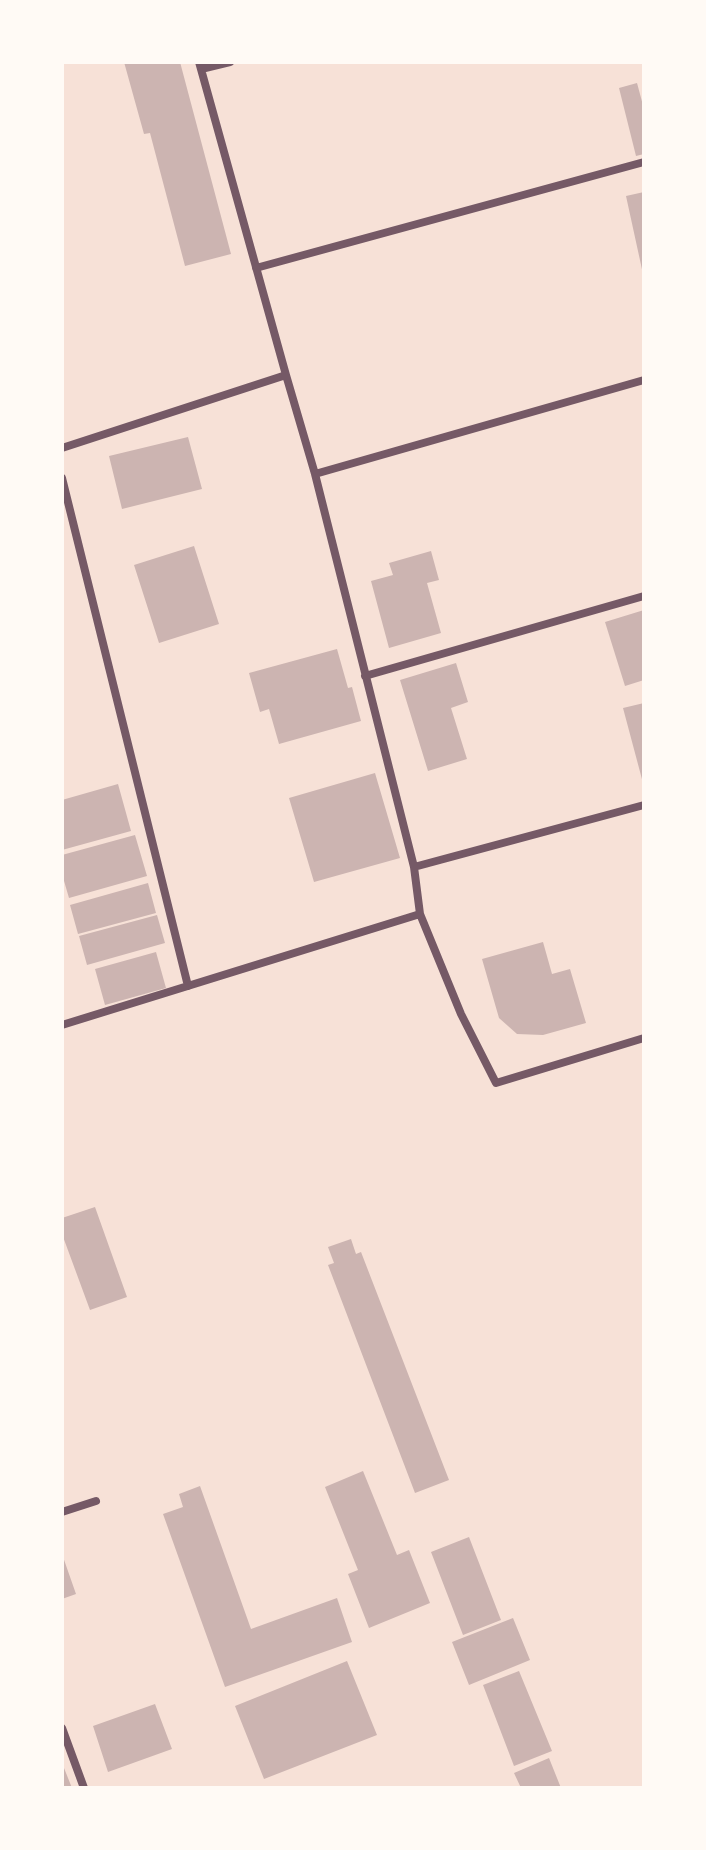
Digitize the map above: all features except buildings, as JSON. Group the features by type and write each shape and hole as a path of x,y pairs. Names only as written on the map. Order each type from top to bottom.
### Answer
{"street":[{"path":"230,62 200,66 315,474 414,867 420,914 461,1014 496,1083 644,1038"},
{"path":"256,268 644,162"},
{"path":"62,448 286,375"},
{"path":"315,474 644,380"},
{"path":"62,478 188,986"},
{"path":"365,676 644,596"},
{"path":"414,867 644,805"},
{"path":"62,1025 420,914"},
{"path":"62,1512 96,1501"},
{"path":"62,1728 84,1788"}]}
